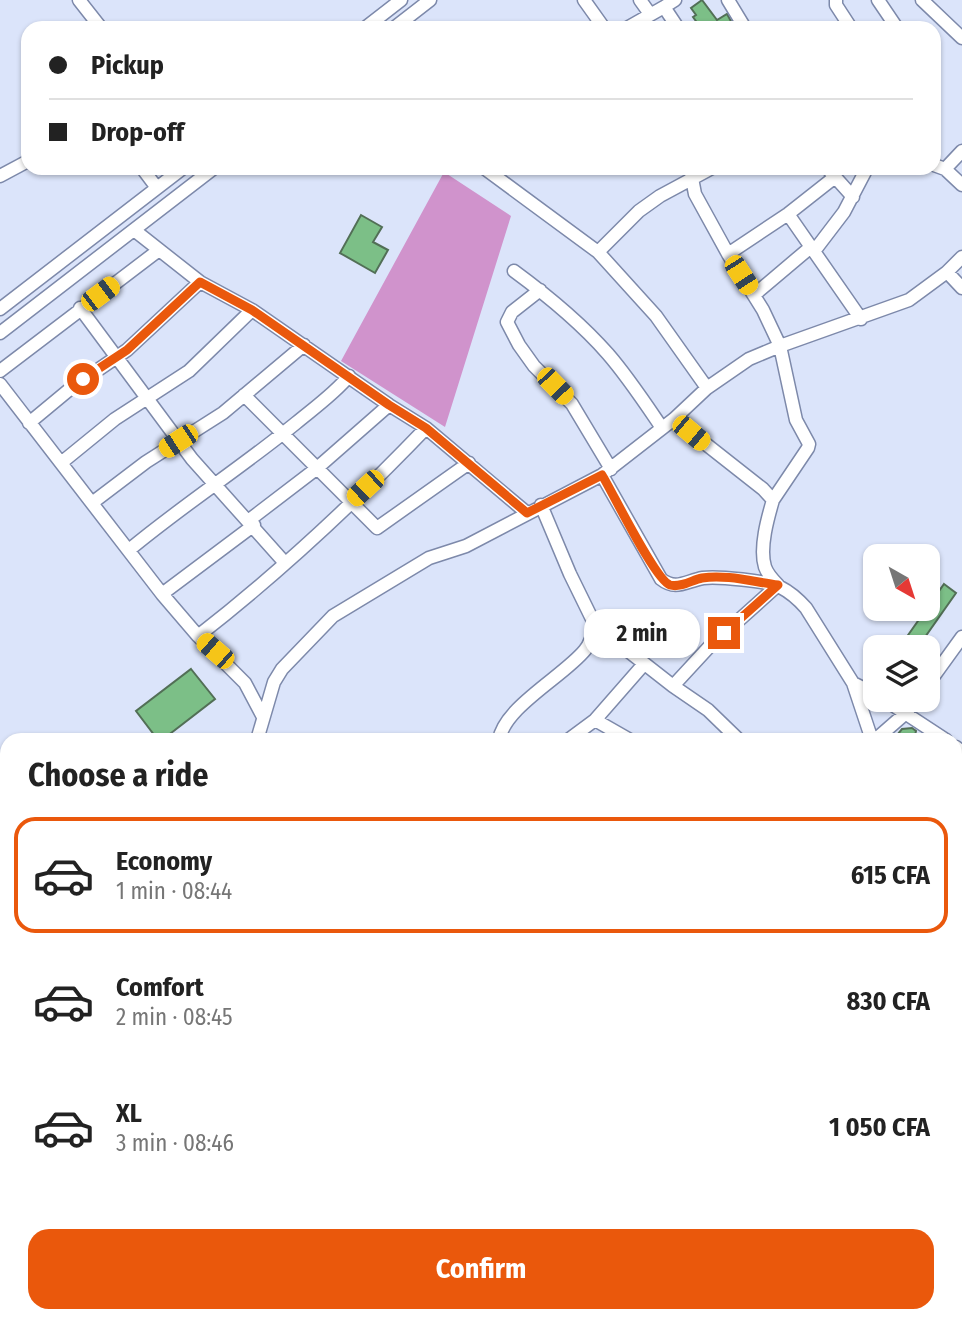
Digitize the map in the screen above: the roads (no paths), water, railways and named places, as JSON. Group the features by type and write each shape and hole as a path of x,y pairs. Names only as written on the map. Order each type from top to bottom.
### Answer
{"street":[{"path":"79,0 96,21"},
{"path":"374,21 401,0"},
{"path":"403,21 430,0"},
{"path":"584,0 599,21"},
{"path":"640,0 650,15"},
{"path":"728,0 741,21"},
{"path":"836,0 836,5 846,21"},
{"path":"922,0 962,38"},
{"path":"881,1 893,21"},
{"path":"639,21 670,4 676,21"},
{"path":"941,166 962,151"},
{"path":"0,176 21,165"},
{"path":"941,168 962,185"},
{"path":"147,175 157,188"},
{"path":"0,309 174,175"},
{"path":"0,333 205,175"},
{"path":"493,175 597,252 656,316 707,388"},
{"path":"597,252 639,211 689,175"},
{"path":"692,175 695,194 754,295 780,346 796,420 808,446 773,499 765,531 765,566 778,585 796,597 806,608 853,683 871,733"},
{"path":"728,254 788,214 828,175"},
{"path":"834,175 853,197"},
{"path":"754,295 813,248 835,226 864,175"},
{"path":"788,214 861,319"},
{"path":"134,230 200,282 252,310 426,428 527,513"},
{"path":"0,371 159,250"},
{"path":"259,733 274,682 282,669 333,616 429,558 466,546 607,472 674,419 707,388 749,359 909,300 947,272 962,257"},
{"path":"514,271 588,332 609,355 662,428"},
{"path":"947,272 962,288"},
{"path":"29,423 70,389 117,358 200,282"},
{"path":"540,290 512,312 507,322 534,366 572,404 661,579 678,586 702,578 778,585"},
{"path":"80,308 178,441 285,563"},
{"path":"61,463 115,419 189,371 252,310"},
{"path":"92,503 146,462 223,413 304,345"},
{"path":"128,550 177,510 282,434 334,392 349,376"},
{"path":"0,384 162,594 198,636 245,683 263,718"},
{"path":"244,396 379,528 469,463"},
{"path":"162,594 316,469 389,405"},
{"path":"674,419 773,499"},
{"path":"198,636 285,563 426,428"},
{"path":"541,505 595,625 708,710 732,733"},
{"path":"673,686 709,647 778,585"},
{"path":"501,733 531,697 586,649 595,625"},
{"path":"940,667 962,637"},
{"path":"577,733 595,720 644,664"},
{"path":"853,683 863,688"},
{"path":"882,733 907,712 936,733"},
{"path":"595,720 618,733"}]}
